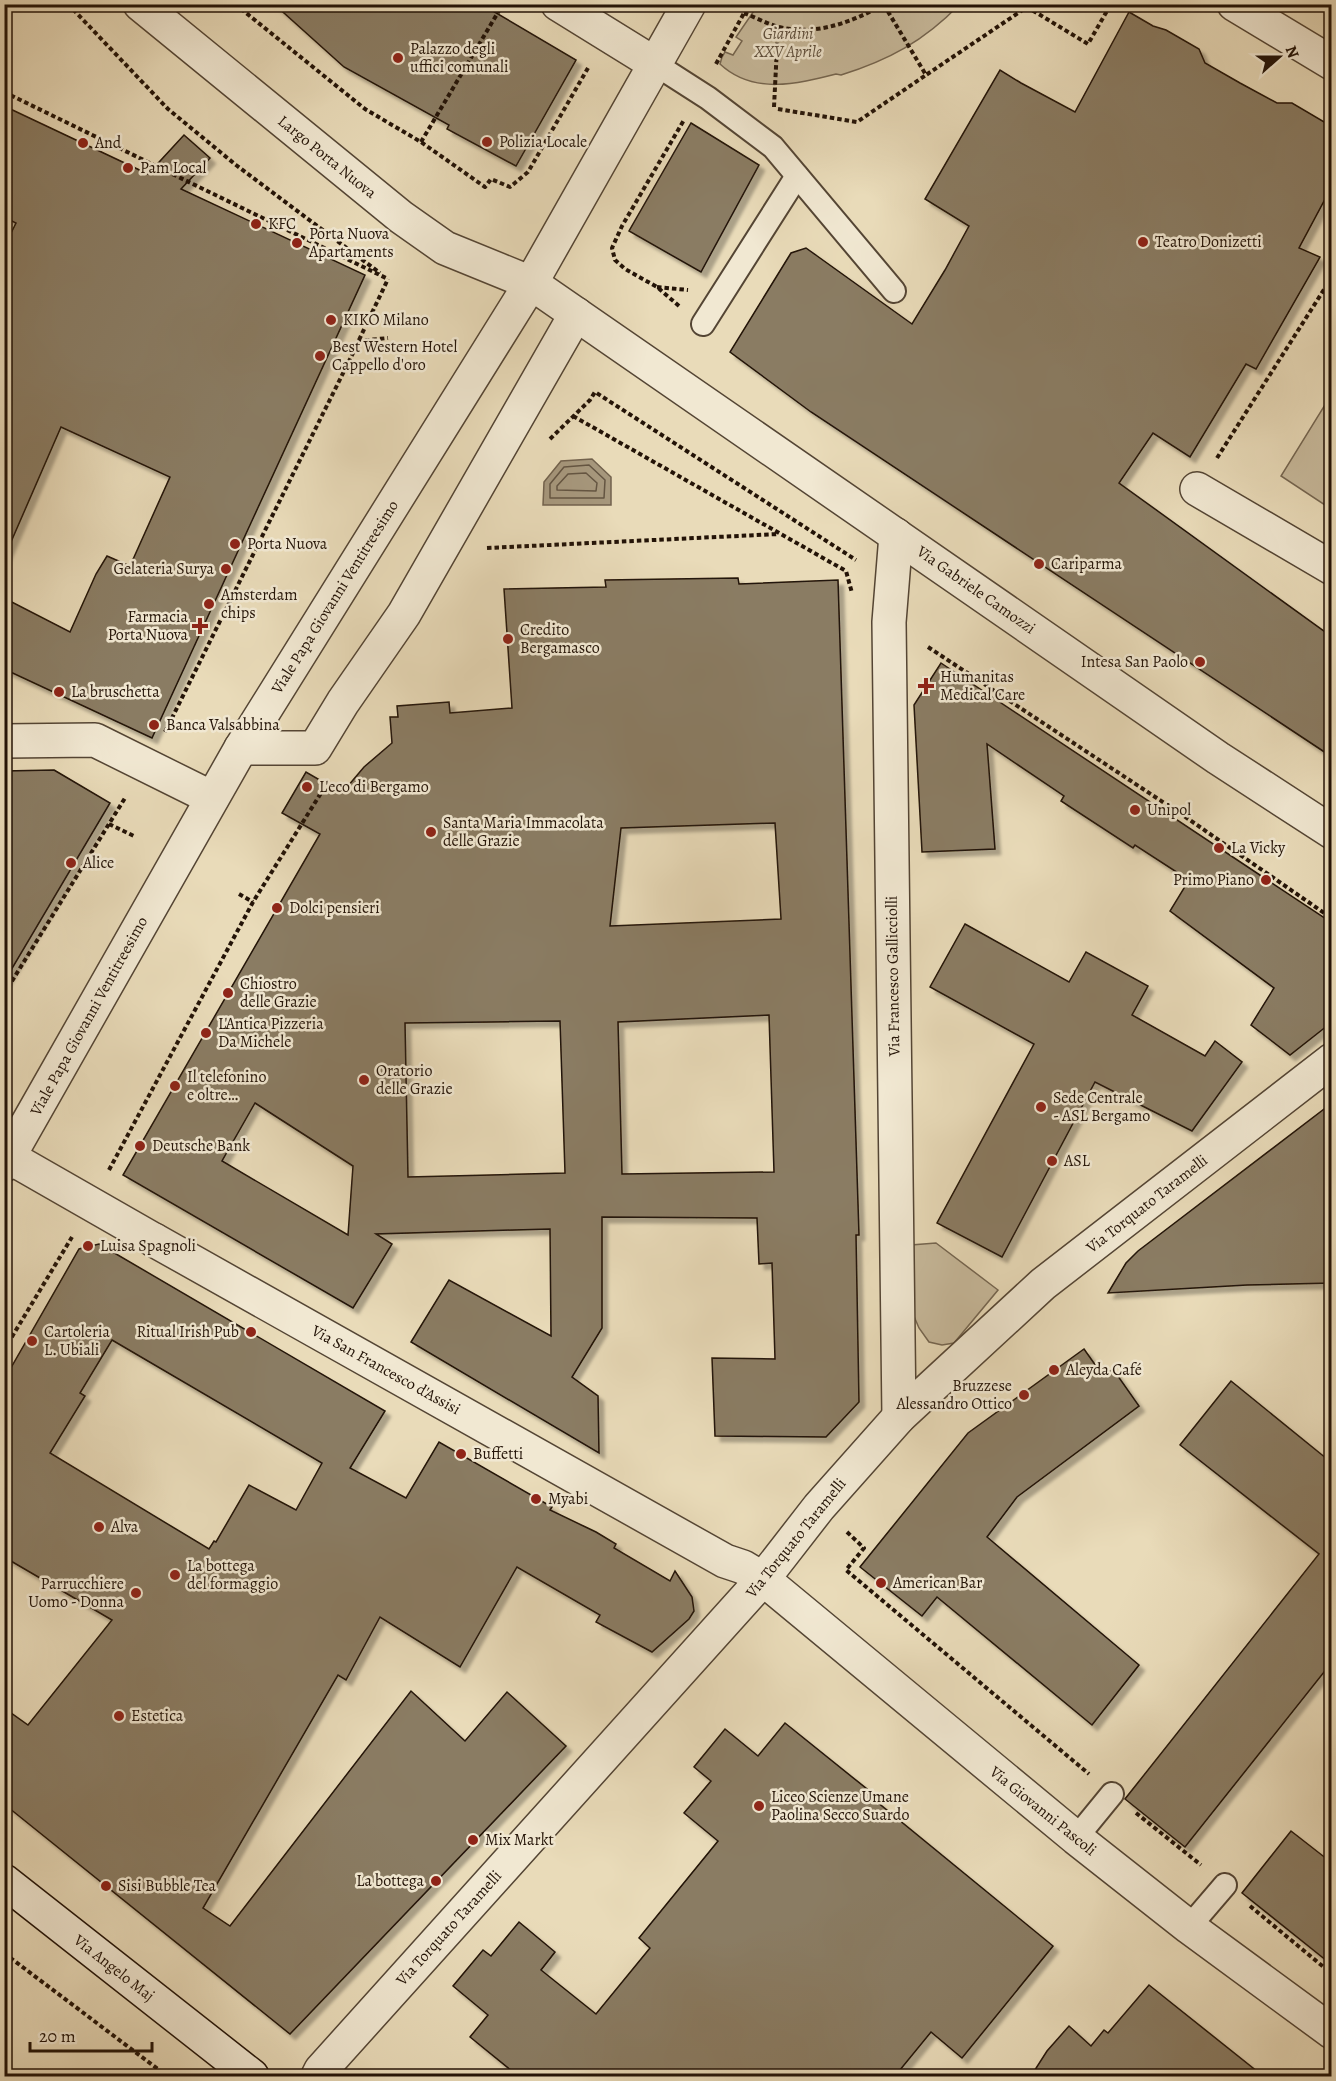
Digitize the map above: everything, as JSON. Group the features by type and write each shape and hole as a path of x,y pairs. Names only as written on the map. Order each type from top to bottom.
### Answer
{"street":[{"name":"Largo Porta Nuova","path":"140,4 401,217 445,248 531,283 622,344"},
{"path":"558,4 655,64"},
{"path":"531,283 689,4"},
{"path":"1234,4 1332,63"},
{"name":"Viale Papa Giovanni Ventitreesimo","path":"7,1161 241,748 531,283"},
{"path":"241,748 315,748 343,702 404,614 576,314"},
{"name":"Via Gabriele Camozzi","path":"622,344 1218,758 1332,832"},
{"path":"1197,489 1332,568"},
{"name":"Via Francesco Gallicciolli","path":"896,535 889,622 899,1417"},
{"path":"4,741 95,740 212,798"},
{"name":"Via Torquato Taramelli","path":"318,2076 329,2061 764,1579 819,1507 899,1417 1043,1284 1332,1060"},
{"name":"Via San Francesco d'Assisi","path":"7,1161 92,1203 725,1561 743,1567 764,1579"},
{"name":"Via Giovanni Pascoli","path":"764,1579 1076,1838 1189,1927 1332,2032"},
{"name":"Via Angelo Maj","path":"4,1881 252,2076"}],"lane":[{"path":"655,64 708,98 772,147 894,291"},
{"path":"703,324 797,176"},
{"path":"1076,1838 1112,1794"},
{"path":"1189,1927 1225,1885"}],"path":[{"path":"68,4 168,109 236,165 388,279"},
{"path":"235,4 365,109 421,142 485,186 491,179 510,187 528,172 607,34"},
{"path":"421,142 503,4"},
{"path":"774,108 857,122 1025,6 1088,44 1111,4"},
{"path":"744,13 778,27 811,30 849,23 885,5 926,75"},
{"path":"772,147 778,27"},
{"path":"4,92 388,279"},
{"path":"622,226 612,248 615,260 625,269 657,287 691,290"},
{"path":"1197,489 1332,276"},
{"path":"4,994 166,730 388,279"},
{"path":"359,341 388,338"},
{"path":"544,445 590,400 595,392 856,558 859,569"},
{"path":"573,416 846,571 854,599 1184,816 1330,917 1332,914"},
{"path":"477,548 780,534"},
{"path":"4,1350 92,1203 253,902 326,784"},
{"path":"110,824 134,837"},
{"path":"239,894 253,902"},
{"path":"819,1507 864,1548 846,1570 1112,1794 1332,1974"},
{"path":"4,1953 167,2076"}],"green space":[{"name":"Giardini XXV Aprile","path":"758,5 959,5 919,39 875,63 841,75 776,84 747,80 733,74 720,64 725,52 733,55 742,41 736,37"},
{"path":"1331,395 1332,509 1281,476"},
{"path":"936,1243 998,1290 954,1343 942,1345 929,1342 913,1314 911,1245"}],"water":[{"path":"592,459 611,477 611,505 543,505 544,482 561,461"}],"building":[{"path":"274,4 481,4 576,60 516,166 447,129 449,125 344,67"},
{"path":"1129,12 1199,49 1205,63 1240,83 1277,103 1292,103 1326,123 1332,134 1332,186 1299,248 1320,257 1256,369 1246,364 1190,457 1153,433 1119,483 1332,637 1332,757 811,412 730,352 791,253 806,248 912,324 969,226 925,199 1000,70 1075,112"},
{"path":"4,106 148,174 184,135 210,158 181,189 365,275 152,738 4,669 4,598 70,632 96,574 107,556 130,566 170,477 61,427 4,558 4,247 16,223 4,217"},
{"path":"691,123 759,165 701,272 629,231"},
{"path":"738,578 739,584 838,580 859,1235 856,1235 859,1402 826,1437 715,1436 712,1358 775,1359 772,1263 759,1264 757,1218 602,1217 602,1328 572,1377 598,1396 599,1453 411,1342 449,1280 551,1336 550,1229 376,1234 392,1244 353,1308 123,1175 320,834 282,813 306,772 342,793 364,767 392,743 390,717 398,717 397,706 449,702 450,713 512,708 504,589 606,587 605,580","holes":["775,823 781,919 610,926 621,828","769,1015 774,1172 622,1174 618,1022","560,1021 565,1173 408,1177 405,1023","255,1103 353,1166 348,1235 222,1161"]},
{"path":"941,663 1332,923 1332,1022 1290,1055 1251,1025 1274,988 1170,911 1189,880 1135,845 1133,848 1061,801 1064,796 987,744 995,849 922,852 914,705"},
{"path":"54,770 110,803 4,982 4,771"},
{"name":"Sede Centrale - ASL Bergamo","path":"965,924 1069,982 1086,952 1148,986 1132,1015 1205,1056 1215,1041 1242,1062 1192,1131 1095,1082 1002,1257 937,1223 1034,1044 930,987"},
{"path":"1332,1103 1332,1283 1108,1293 1126,1263 1138,1251"},
{"path":"99,1244 385,1411 350,1468 406,1498 439,1442 552,1507 550,1510 616,1544 614,1548 670,1581 675,1571 692,1597 694,1611 689,1619 652,1652 596,1622 600,1615 517,1567 460,1667 380,1617 346,1680 338,1675 203,1908 230,1926 411,1691 465,1741 507,1692 566,1746 290,2034 4,1804 4,1708 28,1725 112,1620 4,1557 4,1380 79,1249","holes":["112,1340 322,1463 296,1510 249,1485 216,1542 214,1541 209,1549 50,1453 85,1396 80,1393"]},
{"path":"1084,1349 1103,1376 1113,1369 1139,1406 1017,1497 987,1537 1139,1665 1092,1725 937,1597 922,1616 860,1567 968,1433"},
{"path":"1231,1381 1332,1463 1332,1662 1185,1847 1125,1799 1319,1554 1180,1445"},
{"name":"Liceo Scienze Umane Paolina Secco Suardo","path":"785,1723 867,1789 865,1792 1053,1946 962,2058 931,2032 895,2076 518,2076 470,2037 488,2015 453,1986 483,1950 491,1956 519,1922 555,1952 541,1970 596,2014 650,1948 639,1938 718,1841 684,1813 711,1781 694,1767 725,1729 758,1756"},
{"path":"1291,1831 1332,1863 1332,1965 1242,1893"},
{"path":"1149,1985 1263,2076 1031,2076 1047,2051 1069,2026 1091,2046 1104,2030 1108,2033"}],"place":[{"name":"Palazzo degli uffici comunali","path":"398,58"},
{"name":"Polizia Locale","path":"487,142"},
{"name":"And","path":"83,143"},
{"name":"Pam Local","path":"128,168"},
{"name":"KFC","path":"256,224"},
{"name":"Teatro Donizetti","path":"1143,242"},
{"name":"Porta Nuova Apartaments","path":"297,243"},
{"name":"KIKO Milano","path":"331,320"},
{"name":"Best Western Hotel Cappello d'oro","path":"320,356"},
{"name":"Porta Nuova","path":"235,544"},
{"name":"Cariparma","path":"1039,564"},
{"name":"Gelateria Surya","path":"226,569"},
{"name":"Amsterdam chips","path":"209,604"},
{"name":"Farmacia Porta Nuova","path":"200,626"},
{"name":"Credito Bergamasco","path":"508,639"},
{"name":"Intesa San Paolo","path":"1200,662"},
{"name":"Humanitas Medical Care","path":"926,686"},
{"name":"La bruschetta","path":"59,692"},
{"name":"Banca Valsabbina","path":"154,725"},
{"name":"L'eco di Bergamo","path":"307,787"},
{"name":"Unipol","path":"1135,810"},
{"name":"Santa Maria Immacolata delle Grazie","path":"431,832"},
{"name":"La Vicky","path":"1219,848"},
{"name":"Alice","path":"71,863"},
{"name":"Primo Piano","path":"1266,880"},
{"name":"Dolci pensieri","path":"277,908"},
{"name":"Chiostro delle Grazie","path":"228,993"},
{"name":"L'Antica Pizzeria Da Michele","path":"206,1033"},
{"name":"Oratorio delle Grazie","path":"364,1080"},
{"name":"Il telefonino e oltre…","path":"175,1086"},
{"name":"Sede Centrale - ASL Bergamo","path":"1041,1107"},
{"name":"Deutsche Bank","path":"140,1146"},
{"name":"ASL","path":"1052,1161"},
{"name":"Luisa Spagnoli","path":"88,1246"},
{"name":"Ritual Irish Pub","path":"251,1332"},
{"name":"Cartoleria L. Ubiali","path":"32,1341"},
{"name":"Aleyda Café","path":"1054,1370"},
{"name":"Bruzzese Alessandro Ottico","path":"1024,1395"},
{"name":"Buffetti","path":"461,1454"},
{"name":"Myabi","path":"536,1499"},
{"name":"Alva","path":"99,1527"},
{"name":"La bottega del formaggio","path":"175,1575"},
{"name":"American Bar","path":"881,1583"},
{"name":"Parrucchiere Uomo - Donna","path":"136,1593"},
{"name":"Estetica","path":"119,1716"},
{"name":"Liceo Scienze Umane Paolina Secco Suardo","path":"759,1806"},
{"name":"Mix Markt","path":"473,1840"},
{"name":"La bottega","path":"436,1881"},
{"name":"Sisi Bubble Tea","path":"106,1886"}]}
